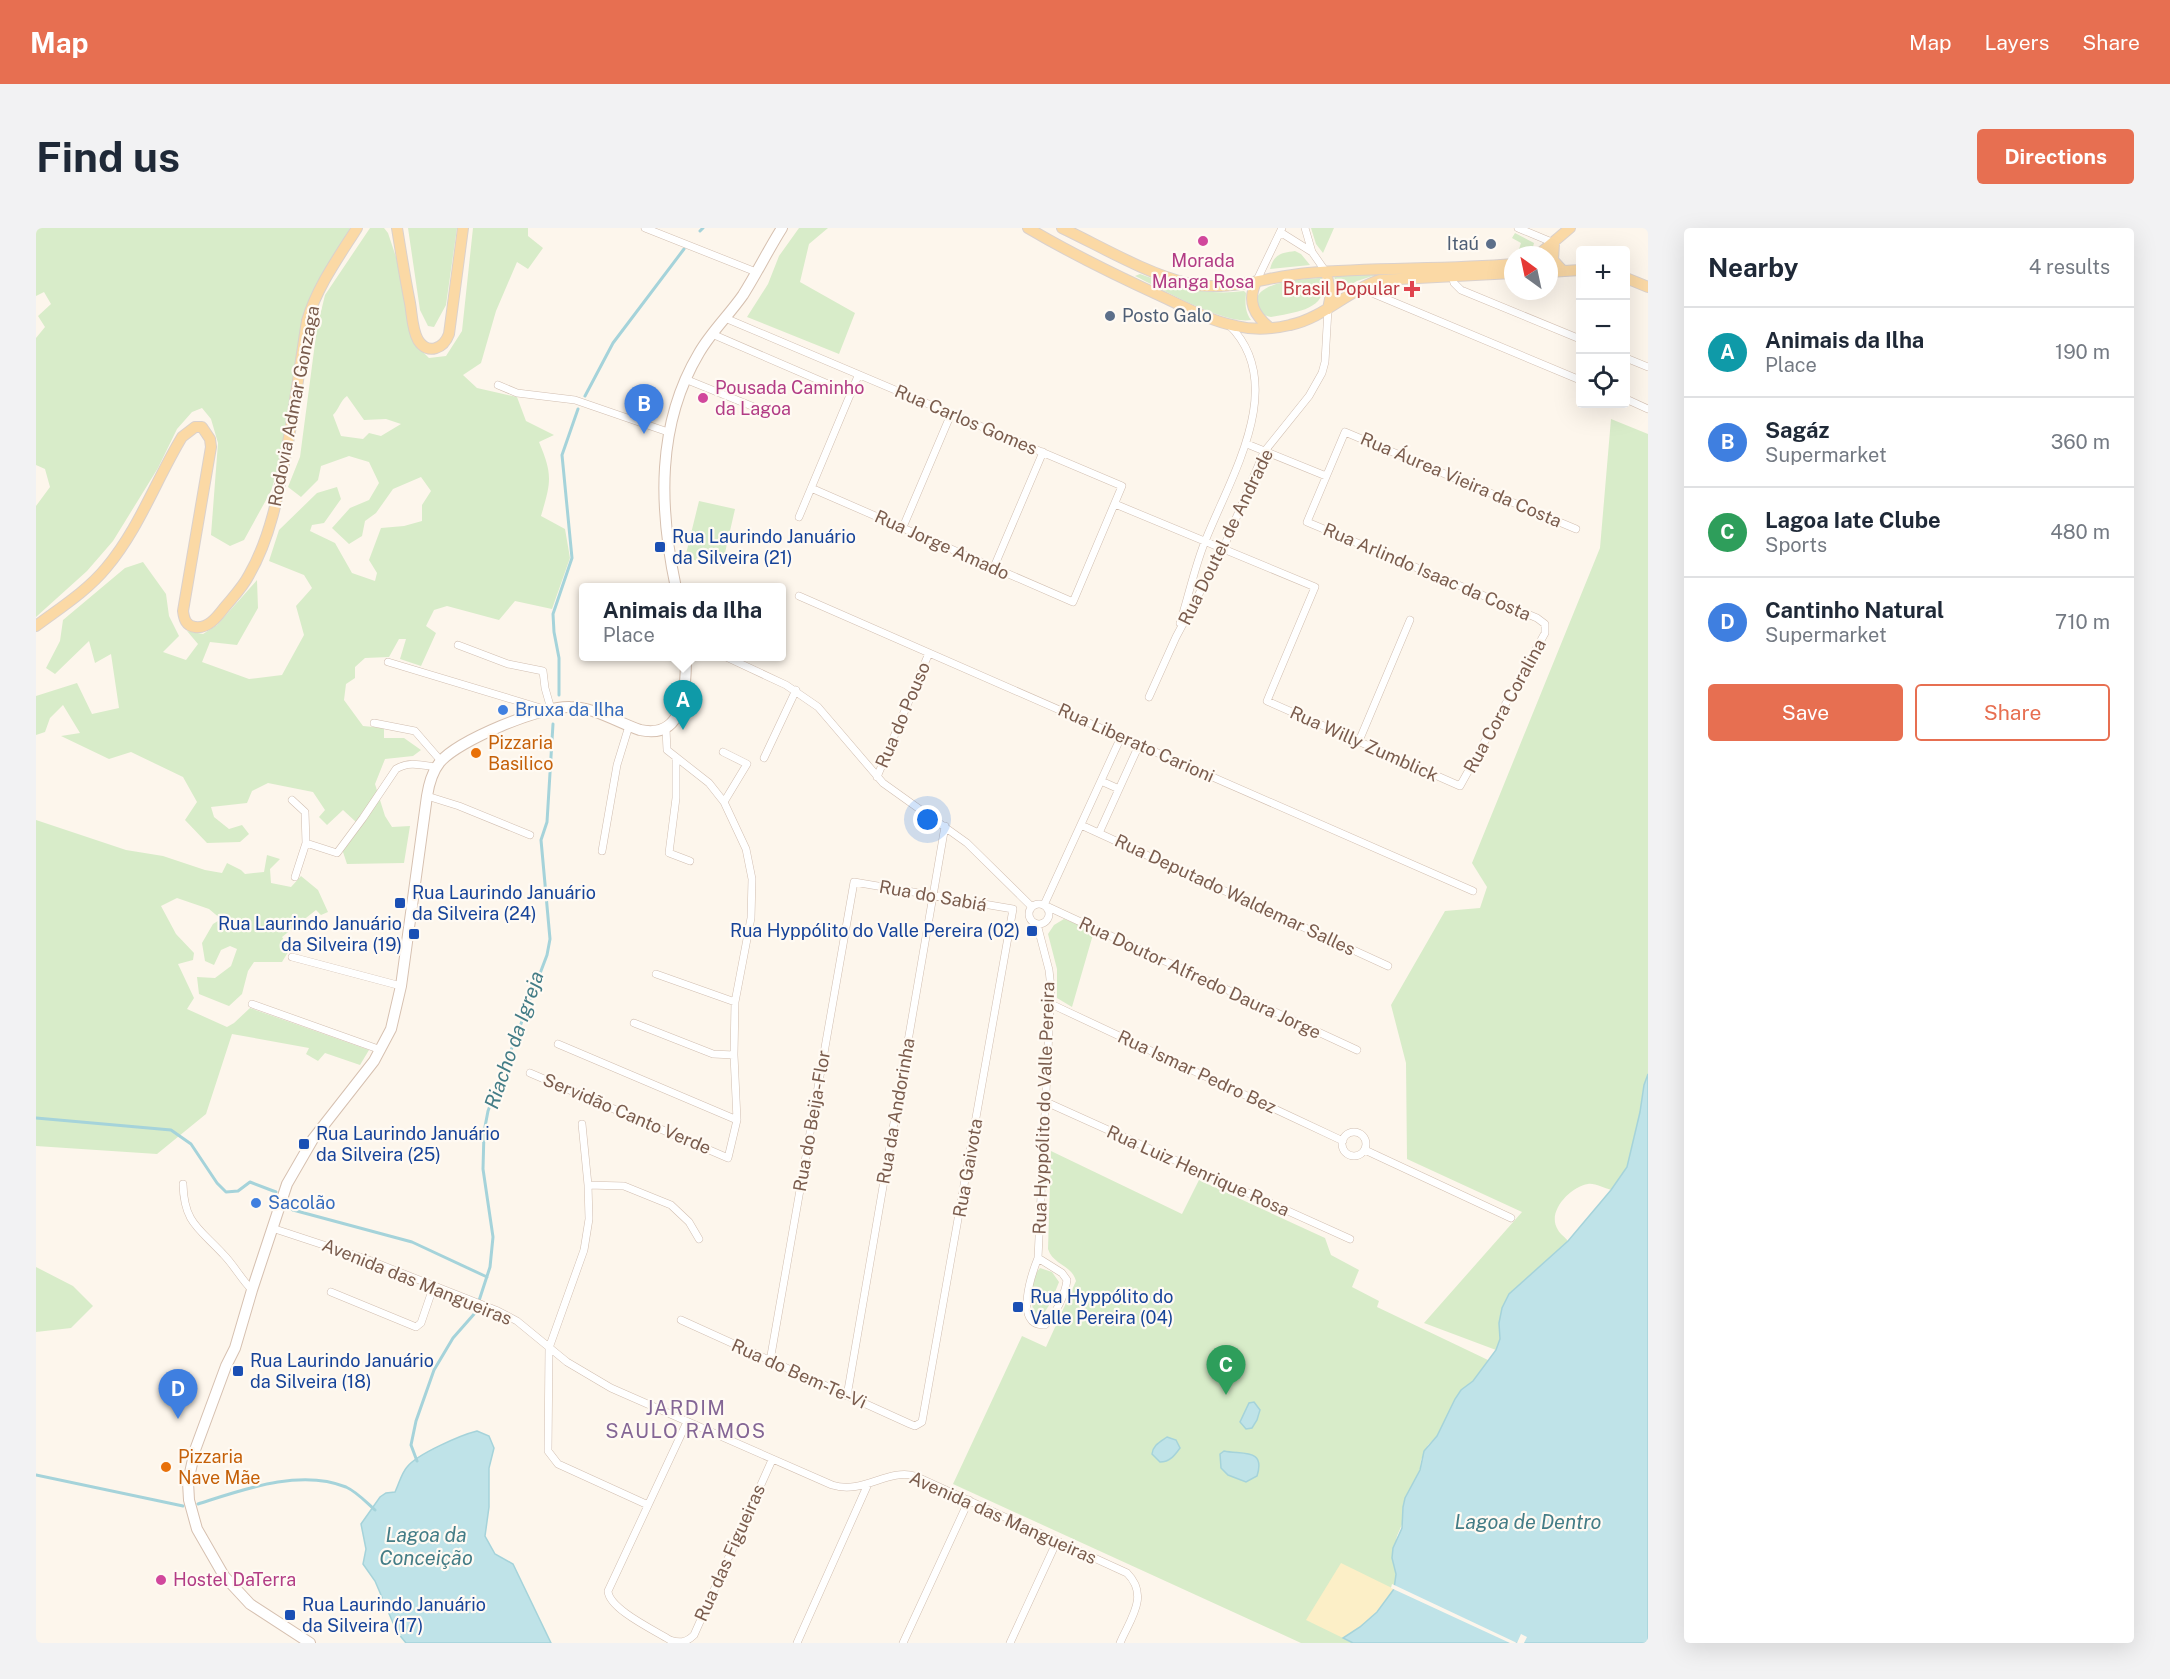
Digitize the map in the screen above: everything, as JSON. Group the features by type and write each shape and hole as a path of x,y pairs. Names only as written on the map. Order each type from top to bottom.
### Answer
{"main road":[{"name":"Rodovia Admar Gonzaga","path":"36,626 84,590 112,561 128,538 182,437 195,427 202,427 207,432 211,447 183,611 184,619 189,626 198,628 206,626 243,586 251,573 273,513 290,433 307,321 312,303 357,228"},
{"path":"397,228 414,330 423,345 429,349 443,346 449,334 463,228"},
{"path":"675,583 664,503 663,471 668,432 686,379 698,353 744,292 782,228"},
{"path":"1028,228 1076,256 1177,304 1239,327 1270,328 1303,321 1328,309 1370,283 1389,279 1504,273"},
{"path":"1062,228 1141,266 1186,283 1223,287 1293,274 1504,264"},
{"path":"1550,246 1570,228"},
{"path":"1554,243 1553,260 1563,271"},
{"path":"1076,256 1094,244"},
{"path":"1558,271 1576,270"},
{"path":"1326,272 1331,294 1328,309"},
{"path":"1630,280 1648,287"},
{"path":"1256,282 1251,300 1253,309 1257,317 1270,328"},
{"path":"310,1643 250,1604 232,1586 216,1563 192,1516 188,1482 195,1450 226,1366 235,1348 287,1184 304,1152 381,1050 391,1029 401,986 428,785 438,764 460,746 549,709 579,707 648,732 666,729 673,723 681,704 686,661"}],"street":[{"path":"645,228 756,272"},
{"path":"1305,228 1312,252 1326,272"},
{"path":"1518,228 1554,243"},
{"path":"1256,282 1281,230 1312,252"},
{"path":"1452,276 1454,283 1461,290 1576,337"},
{"path":"1360,288 1576,378"},
{"name":"Rua Doutel de Andrade","path":"1149,697 1176,637 1223,549 1264,452 1309,396 1322,373 1325,362 1328,309"},
{"name":"Rua Carlos Gomes","path":"725,318 1122,486 1115,504"},
{"name":"Rua Doutel de Andrade","path":"1176,637 1205,541 1246,444 1254,395 1253,361 1241,337 1229,325"},
{"path":"712,334 851,394"},
{"path":"1630,360 1648,367"},
{"path":"799,517 858,376"},
{"path":"686,379 769,413"},
{"path":"498,386 517,393 575,400 668,432"},
{"path":"1630,401 1648,409"},
{"path":"903,527 951,414"},
{"name":"Rua Áurea Vieira da Costa","path":"1326,476 1345,432 1576,529"},
{"path":"1246,444 1326,476"},
{"path":"994,567 1043,452"},
{"name":"Rua Arlindo Isaac da Costa","path":"1326,476 1307,522 1537,618 1545,624"},
{"name":"Rua Jorge Amado","path":"811,488 1074,602 1115,504"},
{"path":"1115,504 1223,549"},
{"name":"Rua Willy Zumblick","path":"1223,549 1315,587 1267,701 1460,786"},
{"name":"Rua Liberato Carioni","path":"799,596 1473,891"},
{"path":"1359,741 1410,620"},
{"name":"Rua Cora Coralina","path":"1460,786 1545,633 1545,624"},
{"path":"388,662 549,709 543,670 508,664 458,645"},
{"name":"Rua do Pouso","path":"877,777 929,653"},
{"path":"734,661 770,676 796,690 818,706 877,777 891,790 967,843 1031,906"},
{"path":"764,759 796,690"},
{"path":"374,723 415,732 438,764"},
{"path":"602,850 619,757 629,726"},
{"path":"666,729 667,750 676,759 676,798 669,853 690,861"},
{"path":"1044,905 1121,737"},
{"path":"1099,833 1140,745"},
{"path":"723,752 747,764 724,802"},
{"name":"Servidão Canto Verde","path":"530,1073 728,1158 737,1120 734,1055 735,1002 751,918 752,879 746,849 724,802 709,783 676,759"},
{"path":"306,843 337,853 396,769 413,763 438,764"},
{"path":"1101,781 1119,789"},
{"path":"427,796 465,808 530,835"},
{"path":"292,800 305,812 306,843 295,877"},
{"name":"Rua Deputado Waldemar Salles","path":"1081,825 1388,966"},
{"name":"Rua da Andorinha","path":"847,1396 945,826"},
{"name":"Rua do Sabiá","path":"854,882 1013,909"},
{"name":"Rua do Beija-Flor","path":"770,1361 854,882"},
{"path":"1040,903 1048,910 1049,917 1044,923 1037,924 1029,919 1031,906 1040,903"},
{"name":"Rua Doutor Alfredo Daura Jorge","path":"1044,905 1357,1050"},
{"name":"Rua Gaivota","path":"919,1425 924,1418 1013,909"},
{"name":"Rua Hyppólito do Valle Pereira","path":"1037,924 1049,970 1051,1004 1038,1258 1029,1284 1028,1308 1032,1320 1040,1325 1045,1324 1053,1316 1067,1280 1062,1273 1038,1258"},
{"path":"292,957 401,986"},
{"path":"656,974 735,1002"},
{"path":"252,1004 381,1050"},
{"name":"Rua Ismar Pedro Bez","path":"1051,1004 1343,1141"},
{"path":"634,1023 713,1054 734,1055"},
{"path":"558,1044 737,1120"},
{"name":"Rua Luiz Henrique Rosa","path":"1046,1102 1350,1239"},
{"path":"582,1124 589,1220 586,1242 549,1348 548,1445 550,1456 558,1464 648,1505"},
{"path":"1358,1133 1365,1140 1365,1150 1359,1156 1351,1156 1345,1152 1343,1141 1347,1135 1358,1133"},
{"path":"1365,1150 1510,1218"},
{"path":"183,1184 184,1201 194,1224 222,1253 252,1290"},
{"path":"588,1185 624,1186 671,1205 690,1222 699,1239"},
{"name":"Avenida das Mangueiras","path":"272,1228 366,1259 498,1311 517,1321 576,1368 611,1388 840,1488 859,1487 897,1475 910,1474 1127,1573 1134,1580 1139,1596 1120,1643"},
{"path":"331,1292 416,1326 422,1323 434,1286"},
{"name":"Rua do Bem-Te-Vi","path":"681,1320 910,1424 919,1425"},
{"path":"684,1642 670,1640 617,1607 608,1597 611,1583 687,1422"},
{"name":"Rua das Figueiras","path":"684,1642 693,1635 772,1460"},
{"path":"797,1643 868,1484"},
{"path":"903,1643 969,1500"},
{"path":"1010,1643 1057,1541"}],"green space":[{"path":"36,228 350,228 316,287 282,456 271,491 244,540 230,546 211,535 218,443 211,419 202,408 192,412 177,429 158,468 113,541 87,571 36,617 36,506 50,487 45,469 36,465 36,338 45,327 38,316 51,304 44,292 36,296"},
{"path":"370,228 384,228 388,233 400,269 417,346 429,358 446,356 462,331 473,228 528,228 528,236 543,248 528,269 517,262 496,311 481,363 463,375 477,388 517,397 526,421 554,435 539,442 547,463 549,479 541,516 565,529 570,558 552,609 515,601 499,620 447,606 434,610 426,626 436,633 421,666 400,659 406,639 399,639 389,657 365,658 355,667 355,678 346,684 344,700 363,726 384,728 384,738 404,738 421,750 413,756 385,759 375,784 385,816 392,827 410,826 404,863 347,864 340,843 356,822 343,810 327,825 319,817 325,810 313,792 268,783 252,791 247,803 211,807 214,817 229,829 242,825 249,834 240,842 207,843 185,820 197,802 183,777 131,752 109,759 61,736 80,733 63,705 50,718 45,732 36,735 36,696 77,683 92,714 119,708 111,654 95,663 89,641 55,674 46,668 60,641 63,620 125,568 143,562 166,594 169,616 179,636 163,652 186,660 198,644 187,631 203,634 217,625 257,580 258,608 237,645 210,642 202,662 249,679 282,675 304,635 296,606 312,588 304,575 269,561 279,530 317,493 337,487 341,499 324,523 312,525 310,531 335,543 352,573 375,581 377,573 369,560 381,528 404,526 422,521 422,505 431,491 421,477 393,489 376,513 365,521 362,536 349,544 332,528 350,508 369,500 379,483 369,462 349,456 321,466 318,480 301,497 288,487 300,457 317,328 325,295","holes":["347,396 364,420 386,419 401,424 381,436 369,433 363,439 341,436 333,415"]},
{"path":"408,228 457,228 446,305 434,327 428,326 420,310"},
{"path":"799,228 828,228 809,244 800,282 855,313 839,354 747,317 768,284 779,256"},
{"path":"1311,228 1334,228 1323,253 1316,244"},
{"path":"1515,233 1534,243 1533,246 1520,246 1521,243 1512,238"},
{"path":"1295,251 1301,254 1310,265 1270,269 1279,255"},
{"path":"1140,274 1191,289 1217,292 1244,291 1251,320 1225,317 1209,311 1135,276"},
{"path":"1379,274 1357,281 1340,291 1336,287 1334,275"},
{"path":"1322,278 1321,297 1308,308 1271,317 1262,314 1257,306 1257,298 1270,286"},
{"path":"1611,419 1648,434 1648,1074 1627,1167 1611,1190 1588,1184 1574,1190 1562,1201 1557,1208 1555,1223 1568,1241 1509,1294 1499,1323 1500,1339 1496,1350 1424,1323 1522,1212 1407,1159 1406,1063 1391,1005 1445,911 1480,908 1487,887 1472,863 1600,548"},
{"path":"699,501 735,509 722,566 685,558"},
{"path":"36,820 126,850 163,856 205,870 222,873 227,863 245,874 264,872 267,855 280,859 270,869 271,883 291,887 301,876 318,890 328,912 321,915 316,910 282,937 290,949 282,962 254,962 248,971 242,994 229,1006 199,994 197,977 215,978 231,966 237,949 230,946 221,950 214,965 205,961 202,943 213,924 221,919 209,909 177,898 161,906 176,934 194,953 193,960 178,964 194,998 187,1009 227,1027 250,1008 369,1050 360,1065 325,1053 318,1061 306,1054 309,1048 232,1034 206,1114 157,1154 36,1146"},
{"path":"1064,919 1094,931 1072,1007 1057,998 1057,969 1048,934 1054,925"},
{"path":"1051,1151 1182,1214 1199,1180 1325,1238 1331,1255 1359,1270 1352,1287 1379,1301 1377,1307 1488,1360 1473,1381 1461,1390 1437,1436 1428,1445 1403,1507 1403,1522 1392,1558 1396,1574 1394,1589 1387,1600 1360,1627 1343,1638 1353,1643 1301,1643 953,1484 1022,1336 1046,1347 1076,1281 1071,1272 1050,1254 1048,1249"},
{"path":"36,1267 73,1286 93,1306 71,1328 36,1332"},
{"path":"1040,1268 1052,1272 1059,1282 1051,1302 1041,1318 1038,1318 1031,1300 1031,1293 1036,1273"}],"sand":[{"path":"1341,1563 1394,1589 1371,1617 1343,1638 1306,1620"}],"water":[{"name":"Lagoa de Dentro","path":"1648,1074 1648,1643 1353,1643 1343,1638 1377,1612 1394,1589 1396,1574 1392,1558 1393,1548 1402,1528 1405,1498 1420,1470 1424,1451 1437,1436 1455,1399 1461,1390 1473,1381 1496,1350 1500,1339 1499,1323 1502,1308 1509,1294 1568,1241 1611,1190 1627,1167"},
{"path":"1254,1402 1260,1410 1252,1428 1246,1429 1240,1422 1249,1403"},
{"name":"Lagoa da Conceição","path":"477,1431 489,1436 494,1448 489,1468 489,1507 485,1536 495,1554 513,1564 551,1643 406,1643 397,1632 375,1581 363,1564 366,1549 361,1524 380,1497 386,1493 395,1492 405,1470 420,1456"},
{"path":"1167,1437 1176,1440 1180,1448 1174,1456 1160,1462 1152,1454 1157,1444"},
{"path":"1224,1451 1251,1454 1255,1457 1259,1467 1257,1476 1246,1482 1228,1475 1221,1468 1220,1454"}],"pier":[{"path":"1392,1584 1517,1643 1510,1643 1391,1588"},
{"path":"1521,1634 1527,1637 1524,1643 1517,1643"}],"waterway":[{"name":"Riacho da Igreja","path":"700,231 703,228"},
{"name":"Riacho da Igreja","path":"585,396 613,343 684,249"},
{"name":"Riacho da Igreja","path":"559,695 559,658 553,614 572,558 562,455 578,409"},
{"name":"Riacho da Igreja","path":"417,1461 411,1445 416,1421 434,1370 453,1338 475,1313 490,1267 493,1237 483,1169 484,1132 488,1111 547,955 550,939 541,840 547,822 553,724"},
{"path":"36,1118 171,1130 191,1144 217,1183 226,1192 238,1191 250,1182 276,1192"},
{"path":"287,1205 293,1210 412,1242 487,1277"},
{"path":"36,1475 183,1506"},
{"path":"198,1504 252,1487 291,1480 310,1480 346,1487 358,1494 375,1510"}],"place":[{"name":"Morada Manga Rosa","path":"1203,241"},
{"name":"Itaú","path":"1491,244"},
{"name":"Brasil Popular","path":"1412,289"},
{"name":"Posto Galo","path":"1110,316"},
{"name":"Pousada Caminho da Lagoa","path":"703,398"},
{"name":"Sagáz","path":"644,434"},
{"name":"Rua Laurindo Januário da Silveira (21)","path":"660,547"},
{"name":"Bruxa da Ilha","path":"503,710"},
{"name":"Animais da Ilha","path":"683,730"},
{"name":"Pizzaria Basilico","path":"476,753"},
{"name":"Rua Laurindo Januário da Silveira (24)","path":"400,903"},
{"name":"Rua Hyppólito do Valle Pereira (02)","path":"1032,931"},
{"name":"Rua Laurindo Januário da Silveira (19)","path":"414,934"},
{"name":"Rua Laurindo Januário da Silveira (25)","path":"304,1144"},
{"name":"Sacolão","path":"256,1203"},
{"name":"Rua Hyppólito do Valle Pereira (04)","path":"1018,1307"},
{"name":"Rua Laurindo Januário da Silveira (18)","path":"238,1371"},
{"name":"Lagoa Iate Clube","path":"1226,1395"},
{"name":"Cantinho Natural","path":"178,1419"},
{"name":"Pizzaria Nave Mãe","path":"166,1467"},
{"name":"Hostel DaTerra","path":"161,1580"},
{"name":"Rua Laurindo Januário da Silveira (17)","path":"290,1615"}],"district":[{"name":"JARDIM SAULO RAMOS","path":"686,1420"}]}
